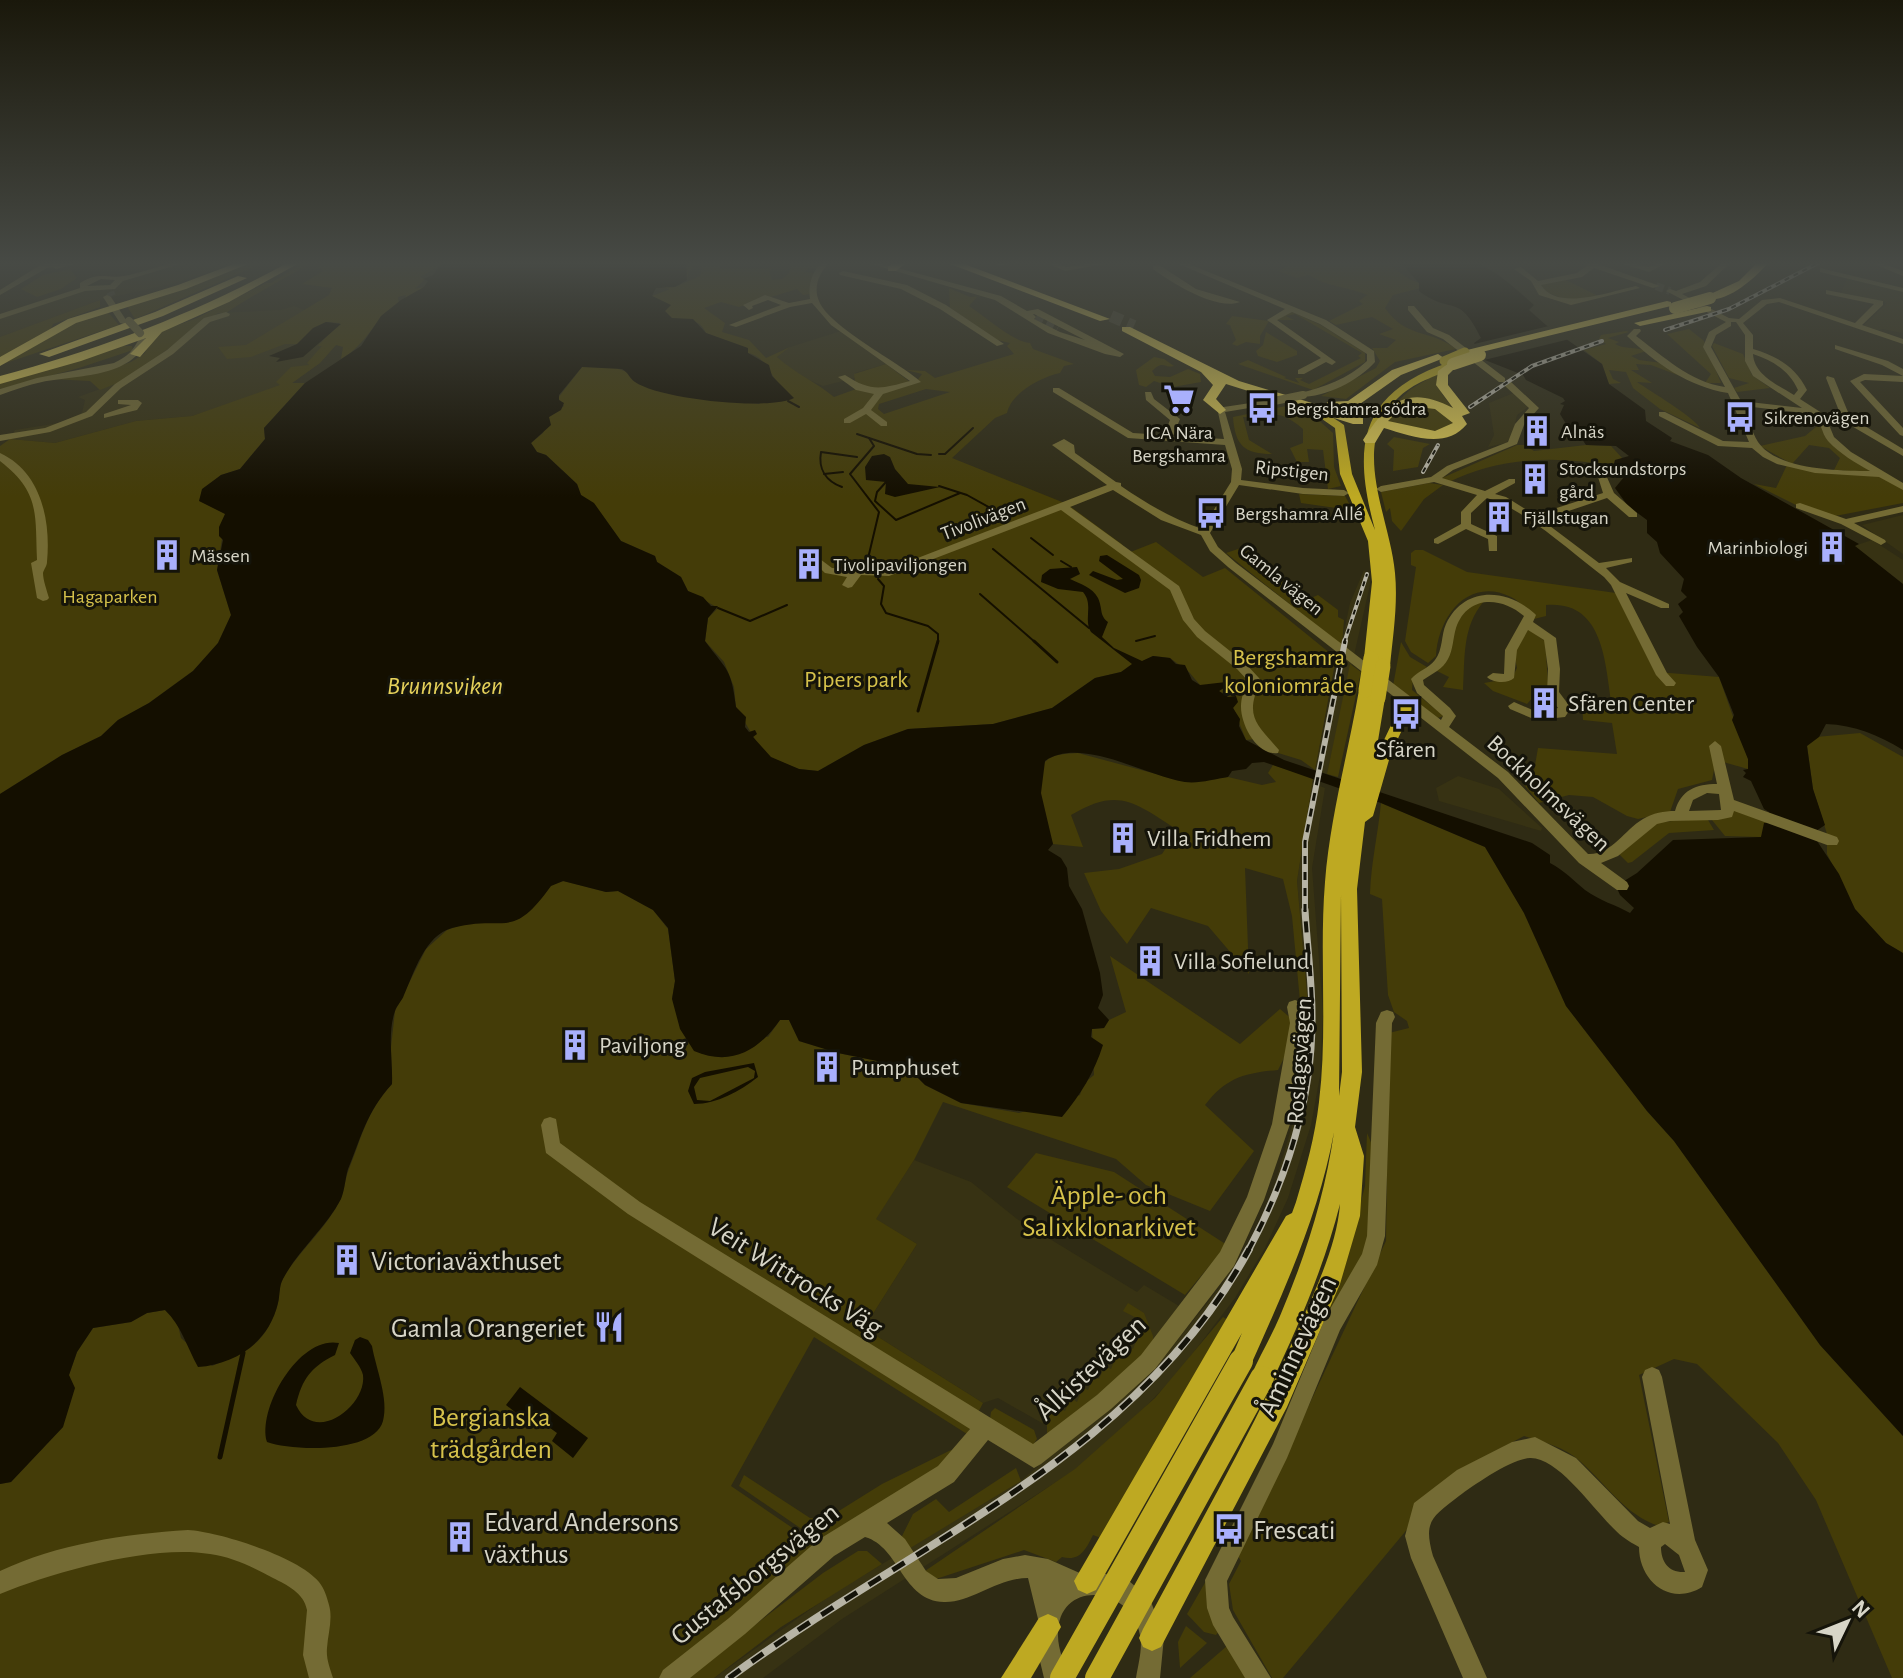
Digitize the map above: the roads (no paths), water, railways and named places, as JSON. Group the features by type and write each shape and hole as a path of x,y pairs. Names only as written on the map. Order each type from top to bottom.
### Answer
{"highway":[{"path":"0,362 36,340"},
{"path":"0,371 86,340"},
{"path":"0,371 95,340"},
{"path":"136,343 141,340"},
{"path":"0,380 111,347 129,343 146,346 150,340"},
{"path":"1152,340 1235,384 1340,407 1353,405 1392,375 1536,340"},
{"path":"1160,340 1278,400 1360,419 1319,404"},
{"path":"1161,340 1219,366 1305,395"},
{"path":"1445,361 1465,352 1526,340"},
{"path":"1370,440 1385,416 1397,405 1407,403 1443,407 1460,421 1457,430 1442,435 1420,434 1384,426 1435,440 1458,437 1467,431 1468,419 1442,385 1445,361"},
{"path":"1204,370 1220,384 1209,400 1220,410"},
{"path":"1212,392 1235,384"},
{"path":"1220,410 1218,396 1223,391 1259,390"}],"main road":[{"name":"Roslagsvägen","path":"1059,1678 1241,1361 1286,1264 1307,1201 1328,1104 1333,1041 1333,880 1364,775 1372,694 1390,582 1385,544 1371,494 1370,440 1376,419 1399,391 1445,361"},
{"name":"Roslagsvägen","path":"1377,662 1378,582 1373,540 1358,475 1358,450 1364,426 1374,408 1392,389 1418,372 1445,361"},
{"path":"1278,400 1326,417 1340,427 1346,474 1373,540"},
{"path":"1357,805 1364,775 1384,753 1408,703"},
{"name":"Roslagsvägen","path":"1097,1678 1262,1378 1288,1324 1320,1241 1339,1171 1346,1124 1353,1037 1349,889 1357,805"},
{"path":"1154,1664 1279,1399 1329,1284 1351,1204 1354,1156 1346,1124"},
{"path":"1082,1582 1307,1201"},
{"path":"1015,1678 1049,1623"}],"street":[{"path":"0,438 47,430 89,414 118,386 184,340"},
{"path":"842,377 859,388 880,392 917,382 860,340"},
{"path":"994,340 1000,344"},
{"path":"1301,372 1328,360 1302,340"},
{"path":"1070,453 1148,507 1170,513 1205,533 1236,482 1237,469 1220,410 1305,395 1331,386 1363,369 1372,358 1354,340"},
{"path":"1381,489 1434,479 1450,468 1515,441 1520,424 1534,408 1450,340"},
{"path":"1636,340 1663,362 1710,387 1729,390"},
{"path":"1710,340 1707,347 1739,403 1755,445"},
{"path":"1749,340 1749,361 1756,374 1822,417 1830,438 1837,445 1903,487"},
{"path":"0,392 39,379 104,369 136,343"},
{"path":"1838,347 1885,363 1903,376"},
{"path":"1750,351 1773,359 1793,373 1803,390 1795,399"},
{"path":"1903,376 1855,377 1854,381 1903,433"},
{"path":"1830,378 1846,419 1903,453"},
{"path":"1056,390 1131,436 1230,442"},
{"path":"847,421 866,410 880,392"},
{"path":"1148,394 1150,400 1175,419 1167,439"},
{"path":"107,416 134,408 138,403 121,402"},
{"path":"1739,403 1816,412"},
{"path":"866,410 884,424"},
{"path":"1883,415 1903,412"},
{"path":"1662,414 1721,444 1755,445 1775,459 1804,468 1881,474"},
{"path":"0,456 31,482 35,493 36,563 40,570 43,598"},
{"path":"1603,477 1609,494 1633,515"},
{"path":"1434,479 1488,494 1534,519 1616,584 1665,606"},
{"path":"1466,525 1466,512 1488,494 1512,481"},
{"name":"Ripstigen","path":"1236,482 1344,493"},
{"name":"Tivolivägen","path":"812,556 829,571 853,576 885,574 1117,485"},
{"path":"1534,519 1609,494"},
{"path":"1800,506 1845,522 1881,542"},
{"path":"1064,507 1175,588 1189,620 1201,634 1255,681 1246,696 1249,718 1258,738 1273,750"},
{"path":"1148,507 1170,513"},
{"path":"1845,522 1903,509"},
{"path":"1438,541 1466,525"},
{"path":"1466,525 1493,538 1493,549"},
{"name":"Gamla vägen","path":"1205,533 1214,549 1232,565 1408,703"},
{"path":"1597,567 1628,560"},
{"path":"1616,584 1662,675 1670,683"},
{"path":"1442,728 1450,716 1444,707 1422,692 1417,679 1442,658 1453,622 1461,609 1472,600 1488,594 1506,598 1530,615 1511,646 1507,663 1510,675 1507,678 1493,677"},
{"path":"1514,706 1536,716 1561,714 1565,708 1553,693 1550,638 1527,624"},
{"name":"Bockholmsvägen","path":"1408,703 1512,783 1584,859 1622,886"},
{"path":"1584,859 1601,859 1611,854 1656,818 1720,816 1727,813 1715,746"},
{"path":"1681,817 1681,804 1690,793 1712,787 1763,816 1832,841"},
{"name":"Ålkistevägen","path":"1034,1457 1104,1402 1148,1362 1227,1259 1255,1200 1281,1124 1298,1023 1295,1007"},
{"name":"Åminnevägen","path":"1259,1678 1225,1625 1218,1608 1216,1580 1280,1451 1333,1323 1370,1258 1376,1236 1384,1023 1387,1017"},
{"name":"Veit Wittrocks Väg","path":"550,1125 552,1147 634,1208 1034,1457"},
{"path":"1650,1541 1651,1561 1663,1577 1682,1586 1694,1581 1697,1569 1685,1544 1652,1377"},
{"name":"Gustafsborgsvägen","path":"671,1678 737,1626 826,1548 946,1474 986,1427"},
{"path":"1475,1678 1422,1558 1416,1536 1422,1511 1454,1486 1519,1449 1535,1447 1569,1465 1630,1529 1650,1541"},
{"path":"893,1541 888,1520 894,1506"},
{"path":"862,1525 879,1527 893,1541 918,1578 936,1591 955,1590 1013,1565 1050,1569 1082,1582 1106,1581 1124,1590 1139,1606 1154,1664"},
{"path":"1650,1541 1663,1533 1685,1544"},
{"path":"0,1583 16,1573 60,1560 167,1542 205,1542 251,1554 304,1582 314,1594 320,1610 315,1655 321,1678"},
{"path":"1035,1568 1041,1576 1049,1623 1049,1661 1059,1678"},
{"path":"1049,1623 1060,1598 1082,1582"}],"water":[{"path":"301,340 322,340 303,357 276,362 280,358 269,356"},
{"name":"Brunnsviken","path":"365,340 726,340 748,348 748,353 769,365 772,376 794,398 781,402 739,403 689,398 648,388 635,382 622,369 582,367 559,395 559,400 564,403 561,410 549,417 551,425 531,443 537,452 546,455 577,484 581,495 594,503 621,541 655,556 657,562 681,577 688,591 703,597 711,606 718,606 708,618 705,641 727,671 736,707 746,717 745,727 749,732 755,730 757,734 753,737 771,757 799,769 818,771 864,745 908,729 993,724 1052,708 1095,678 1121,672 1132,664 1091,632 1088,602 1083,592 1058,589 1041,582 1042,575 1050,569 1077,567 1080,574 1070,579 1095,594 1103,617 1108,622 1102,637 1114,648 1142,661 1153,656 1170,658 1176,664 1185,665 1192,680 1200,685 1226,682 1227,686 1219,691 1228,697 1236,696 1238,702 1233,708 1246,740 1284,760 1532,843 1550,855 1550,863 1585,890 1630,913 1634,908 1620,895 1616,886 1637,873 1673,840 1761,837 1764,823 1770,822 1769,812 1764,809 1751,781 1743,777 1746,773 1743,770 1748,769 1748,759 1719,677 1679,616 1683,612 1678,604 1687,597 1681,591 1684,579 1660,553 1657,542 1647,533 1647,520 1628,506 1615,488 1624,477 1613,470 1615,460 1629,456 1616,446 1586,445 1560,414 1564,405 1560,404 1565,401 1563,398 1526,380 1523,375 1485,360 1474,343 1478,340 1568,340 1602,364 1609,384 1645,410 1646,421 1672,438 1670,441 1708,455 1741,478 1859,544 1855,546 1903,584 1903,750 1866,732 1826,724 1819,737 1807,746 1813,789 1825,825 1816,831 1815,838 1839,874 1855,909 1886,943 1903,953 1903,1436 1820,1345 1674,1141 1566,1006 1524,913 1485,847 1381,803 1264,762 1232,771 1228,777 1190,782 1095,755 1077,753 1060,754 1045,761 1041,793 1053,844 1048,850 1061,858 1067,868 1069,886 1082,909 1100,973 1103,995 1098,1008 1109,1020 1104,1028 1092,1029 1091,1037 1103,1045 1086,1083 1062,1117 961,1103 925,1085 907,1067 838,1053 799,1041 789,1020 780,1020 763,1040 743,1053 721,1057 694,1051 680,1029 672,999 675,981 668,928 653,910 618,891 606,892 563,881 551,886 526,914 516,920 452,928 428,946 393,1020 392,1084 366,1125 348,1169 341,1199 289,1268 282,1282 274,1317 259,1340 238,1356 198,1367 180,1329 165,1310 147,1313 131,1322 93,1328 77,1352 69,1375 75,1388 63,1427 11,1482 0,1484 0,794 62,755 101,736 118,720 149,703 193,671 218,643 231,615 217,570 223,540 219,536 219,527 225,514 199,501 202,489 221,475 240,469 265,439 264,428 305,383 361,346"},
{"path":"884,454 890,457 895,469 908,484 940,487 895,497 885,494 886,482 866,480 865,467 872,456"},
{"path":"1107,555 1139,575 1139,588 1125,593 1089,575 1093,571 1117,580 1123,579 1099,561 1100,556"},
{"path":"754,1063 758,1077 728,1096 711,1102 694,1104 688,1091 692,1078 705,1072","holes":["748,1067 755,1071 754,1078 710,1101 697,1100 694,1087 700,1078"]},
{"path":"360,1337 372,1346 383,1394 383,1421 376,1432 349,1445 331,1447 294,1447 267,1442 268,1411 275,1394 284,1377 309,1350 324,1344 339,1343 335,1355 320,1364 301,1388 296,1405 304,1417 315,1422 327,1421 349,1408 362,1387 362,1372 350,1353 355,1340"},
{"path":"520,1387 588,1438 573,1458 552,1441 557,1433 531,1414 525,1420 506,1405"}],"waterway":[{"path":"788,401 799,407"},
{"path":"939,454 945,454 973,428"},
{"path":"857,434 869,438"},
{"path":"866,567 879,512 850,474 874,446 869,438"},
{"path":"869,438 917,454 931,455"},
{"path":"824,474 821,452 857,457"},
{"path":"824,474 843,472"},
{"path":"824,474 842,487"},
{"path":"886,482 877,492 875,501 896,520 960,493"},
{"path":"939,486 967,495 1003,515"},
{"path":"1031,538 1053,555"},
{"path":"993,549 1089,628"},
{"path":"1061,561 1071,567"},
{"path":"878,579 884,586 881,604 886,613 928,626 938,634 938,641"},
{"path":"980,594 1036,643"},
{"path":"718,608 750,621 787,605"},
{"path":"1136,641 1155,636"},
{"path":"918,711 938,641"},
{"path":"1034,641 1057,662"},
{"path":"220,1457 243,1353"}],"railway":[{"path":"1470,407 1532,366 1602,341"},
{"path":"1423,472 1438,445"},
{"path":"1344,643 1367,574"},
{"path":"1305,910 1305,842 1345,641"},
{"path":"1248,1251 1286,1166 1308,1076 1312,1002 1305,910"},
{"path":"729,1678 799,1629 1015,1491 1083,1441 1146,1385 1202,1322 1249,1249"}],"place":[{"name":"ICA Nära Bergshamra","path":"1179,399"},
{"name":"Bergshamra södra","path":"1262,408"},
{"name":"Sikrenovägen","path":"1740,417"},
{"name":"Alnäs","path":"1537,431"},
{"name":"Stocksundstorps gård","path":"1535,479"},
{"name":"Bergshamra Allé","path":"1211,513"},
{"name":"Fjällstugan","path":"1499,517"},
{"name":"Marinbiologi","path":"1832,547"},
{"name":"Mässen","path":"167,555"},
{"name":"Tivolipaviljongen","path":"809,564"},
{"name":"Sfären Center","path":"1544,703"},
{"name":"Sfären","path":"1406,714"},
{"name":"Villa Fridhem","path":"1123,838"},
{"name":"Villa Sofielund","path":"1150,961"},
{"name":"Paviljong","path":"575,1045"},
{"name":"Pumphuset","path":"827,1067"},
{"name":"Victoriaväxthuset","path":"347,1260"},
{"name":"Gamla Orangeriet","path":"609,1327"},
{"name":"Frescati","path":"1229,1529"},
{"name":"Edvard Andersons växthus","path":"460,1537"}],"park label":[{"name":"Hagaparken","path":"110,596"},
{"name":"Bergshamra koloniområde","path":"1289,671"},
{"name":"Pipers park","path":"856,679"},
{"name":"Äpple- och Salixklonarkivet","path":"1109,1210"},
{"name":"Bergianska trädgården","path":"491,1432"}]}
